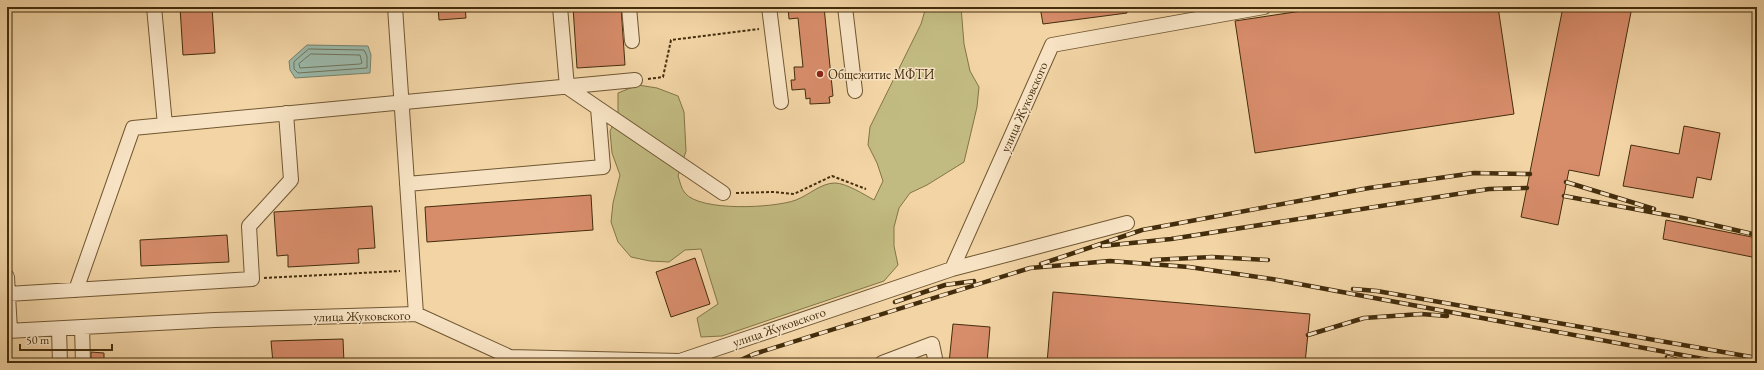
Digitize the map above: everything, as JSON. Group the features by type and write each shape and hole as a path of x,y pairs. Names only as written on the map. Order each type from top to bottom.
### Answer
{"street":[{"path":"154,7 165,125"},
{"path":"394,7 416,314"},
{"path":"560,7 567,87"},
{"path":"629,7 632,41"},
{"path":"769,7 781,102"},
{"path":"846,7 854,91"},
{"name":"улица Жуковского","path":"8,331 215,320 416,314 510,357 680,362 952,269 1052,45 1264,7"},
{"path":"76,290 133,128 635,80"},
{"path":"567,87 723,194"},
{"path":"407,184 603,167 598,108"},
{"path":"8,294 252,279 248,226 291,180 286,113"},
{"path":"952,269 1127,223"},
{"path":"7,277 8,331"},
{"path":"82,327 83,363"},
{"path":"60,328 60,363"},
{"path":"882,363 932,344 936,363"}],"path":[{"path":"635,80 664,76 671,40 772,27"},
{"path":"723,194 773,192 794,194 832,176 866,189"},
{"path":"252,279 413,270"}],"shaded area":[{"path":"926,7 961,7 964,44 970,71 979,87 977,107 964,162 927,185 910,193 899,208 894,227 894,246 898,265 884,281 722,336 701,337 697,318 718,304 701,249 685,250 669,262 650,261 631,257 618,242 611,222 613,203 620,175 612,153 610,131 618,114 618,93 638,85 657,88 678,96 684,112 686,151 678,176 685,193 693,199 721,206 738,207 772,205 796,200 820,187 835,183 850,187 874,200 883,181 877,163 868,145 870,127 921,24"}],"water":[{"path":"307,45 368,46 371,55 370,73 295,78 290,70 289,61"}],"building":[{"path":"180,7 212,7 215,53 183,55"},
{"path":"438,7 465,7 466,18 439,20"},
{"path":"573,7 621,7 625,65 577,68"},
{"path":"788,7 824,7 833,96 829,97 830,103 810,104 810,98 806,99 805,89 792,90 791,80 795,80 794,67 803,67 798,18 789,19"},
{"path":"1040,7 1127,7 1127,13 1043,24"},
{"path":"1328,7 1498,7 1514,114 1255,153 1235,21"},
{"path":"1563,7 1632,7 1599,176 1569,170 1558,225 1521,217"},
{"path":"1684,126 1720,133 1711,180 1697,177 1693,198 1623,186 1631,145 1679,154"},
{"path":"591,195 593,230 427,242 425,207"},
{"path":"372,206 375,248 358,249 359,263 288,267 288,255 277,256 274,212"},
{"path":"1666,220 1757,238 1757,258 1663,239"},
{"path":"227,235 229,262 141,266 140,240"},
{"path":"695,258 710,304 671,317 656,272"},
{"path":"1053,292 1310,314 1305,363 1047,363"},
{"path":"953,324 990,327 987,363 949,363"},
{"path":"343,339 344,363 273,363 271,341"},
{"path":"91,352 104,353 104,363 91,363"}],"railway":[{"path":"1041,264 1142,230 1369,188 1474,173 1530,174"},
{"path":"1566,182 1654,209"},
{"path":"1102,246 1171,239 1489,189 1527,188"},
{"path":"1564,196 1683,218 1757,235"},
{"path":"1152,260 1212,257 1268,260"},
{"path":"734,363 754,354 1030,268 1110,261 1189,267 1272,279 1725,363"},
{"path":"895,302 945,285 974,281"},
{"path":"1353,289 1377,291 1757,358"},
{"path":"1308,335 1364,318 1421,314 1447,316"},
{"path":"1667,357 1686,363"}],"place":[{"name":"Общежитие МФТИ","path":"820,74"}]}
